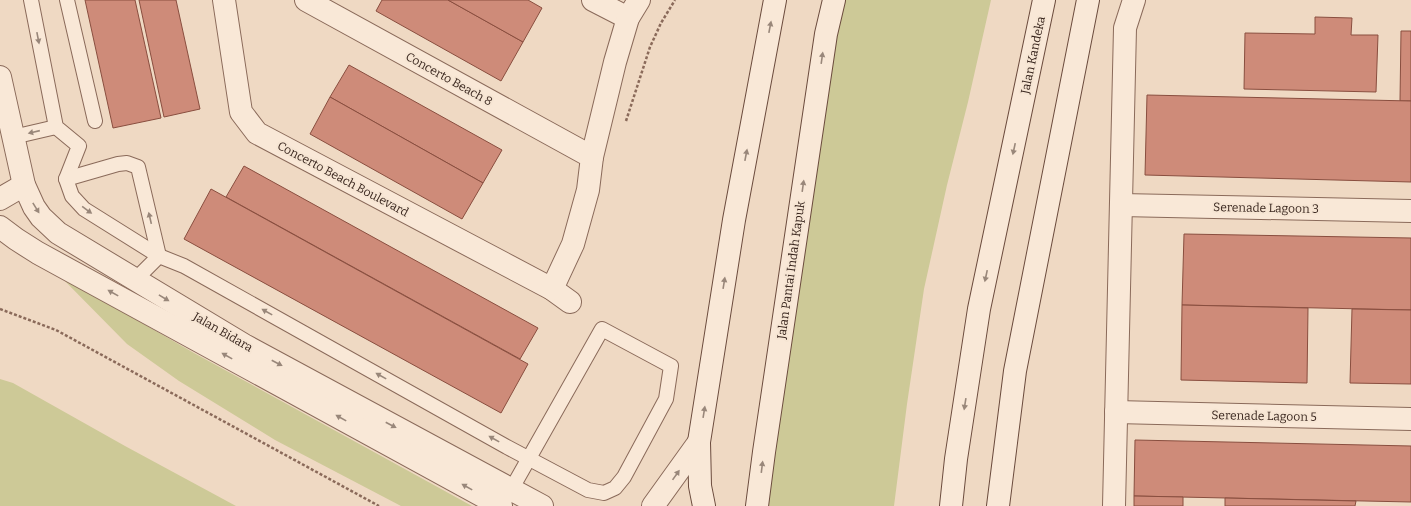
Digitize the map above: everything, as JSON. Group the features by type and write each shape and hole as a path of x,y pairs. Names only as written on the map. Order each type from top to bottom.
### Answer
{"street":[{"name":"Concerto Beach Boulevard","path":"224,0 241,112 257,133 552,289 570,302"},
{"path":"552,289 573,244 588,190 592,157 616,62 633,9 593,0"},
{"path":"704,506 700,486 699,442 734,220 775,0"},
{"name":"Jalan Pantai Indah Kapuk","path":"757,506 826,34 834,0"},
{"name":"Jalan Kandeka","path":"951,506 956,459 979,309 1022,111 1044,0"},
{"path":"998,506 1015,371 1088,0"},
{"path":"1114,506 1125,28 1134,0"},
{"name":"Concerto Beach 8","path":"320,3 592,157"},
{"name":"Jalan Bidara","path":"0,77 24,186 34,207 41,217 58,233 505,501"},
{"path":"0,199 24,186"},
{"name":"Serenade Lagoon 3","path":"1121,205 1411,211"},
{"name":"Jalan Bidara","path":"0,227 38,253 505,501 542,506"},
{"name":"Serenade Lagoon 5","path":"1116,412 1411,419"},
{"path":"653,506 699,442"}],"lane":[{"path":"31,0 56,127 79,146 66,178 72,196 84,209 159,256 184,266 528,458 588,490 604,493 616,488 624,477 666,399 671,366 602,329 528,458 505,501"},
{"path":"67,0 95,121"},
{"path":"13,137 56,127"},
{"path":"66,178 118,164 127,164 138,167 159,256"},
{"path":"135,280 159,256"}],"path":[{"path":"625,125 650,47 675,0"},
{"path":"0,308 56,330 378,506"}],"shaded area":[{"path":"843,0 991,0 924,289 894,506 766,506 814,167"},
{"path":"59,275 194,353 472,506 401,506 275,440 179,381 127,344"},
{"path":"0,379 13,383 236,506 0,506"}],"building":[{"path":"85,0 135,0 161,118 113,128"},
{"path":"139,0 176,0 200,109 164,117"},
{"path":"382,0 448,0 523,42 501,81 376,11"},
{"path":"448,0 528,0 542,8 523,42"},
{"path":"1315,17 1352,18 1351,35 1378,35 1376,92 1244,89 1245,33 1315,34"},
{"path":"1401,31 1411,31 1411,101 1400,101"},
{"path":"349,65 502,150 483,183 330,97"},
{"path":"1147,95 1411,101 1411,182 1145,175"},
{"path":"330,97 483,183 462,219 310,134"},
{"path":"244,166 538,328 520,359 226,197"},
{"path":"211,189 528,364 501,413 184,239"},
{"path":"1184,234 1411,238 1411,310 1182,305"},
{"path":"1182,305 1308,308 1307,383 1181,380"},
{"path":"1352,309 1411,310 1411,384 1350,383"},
{"path":"1135,440 1411,446 1411,502 1134,496"},
{"path":"1134,496 1183,497 1183,506 1134,506"},
{"path":"1225,498 1356,501 1355,506 1225,506"}]}
